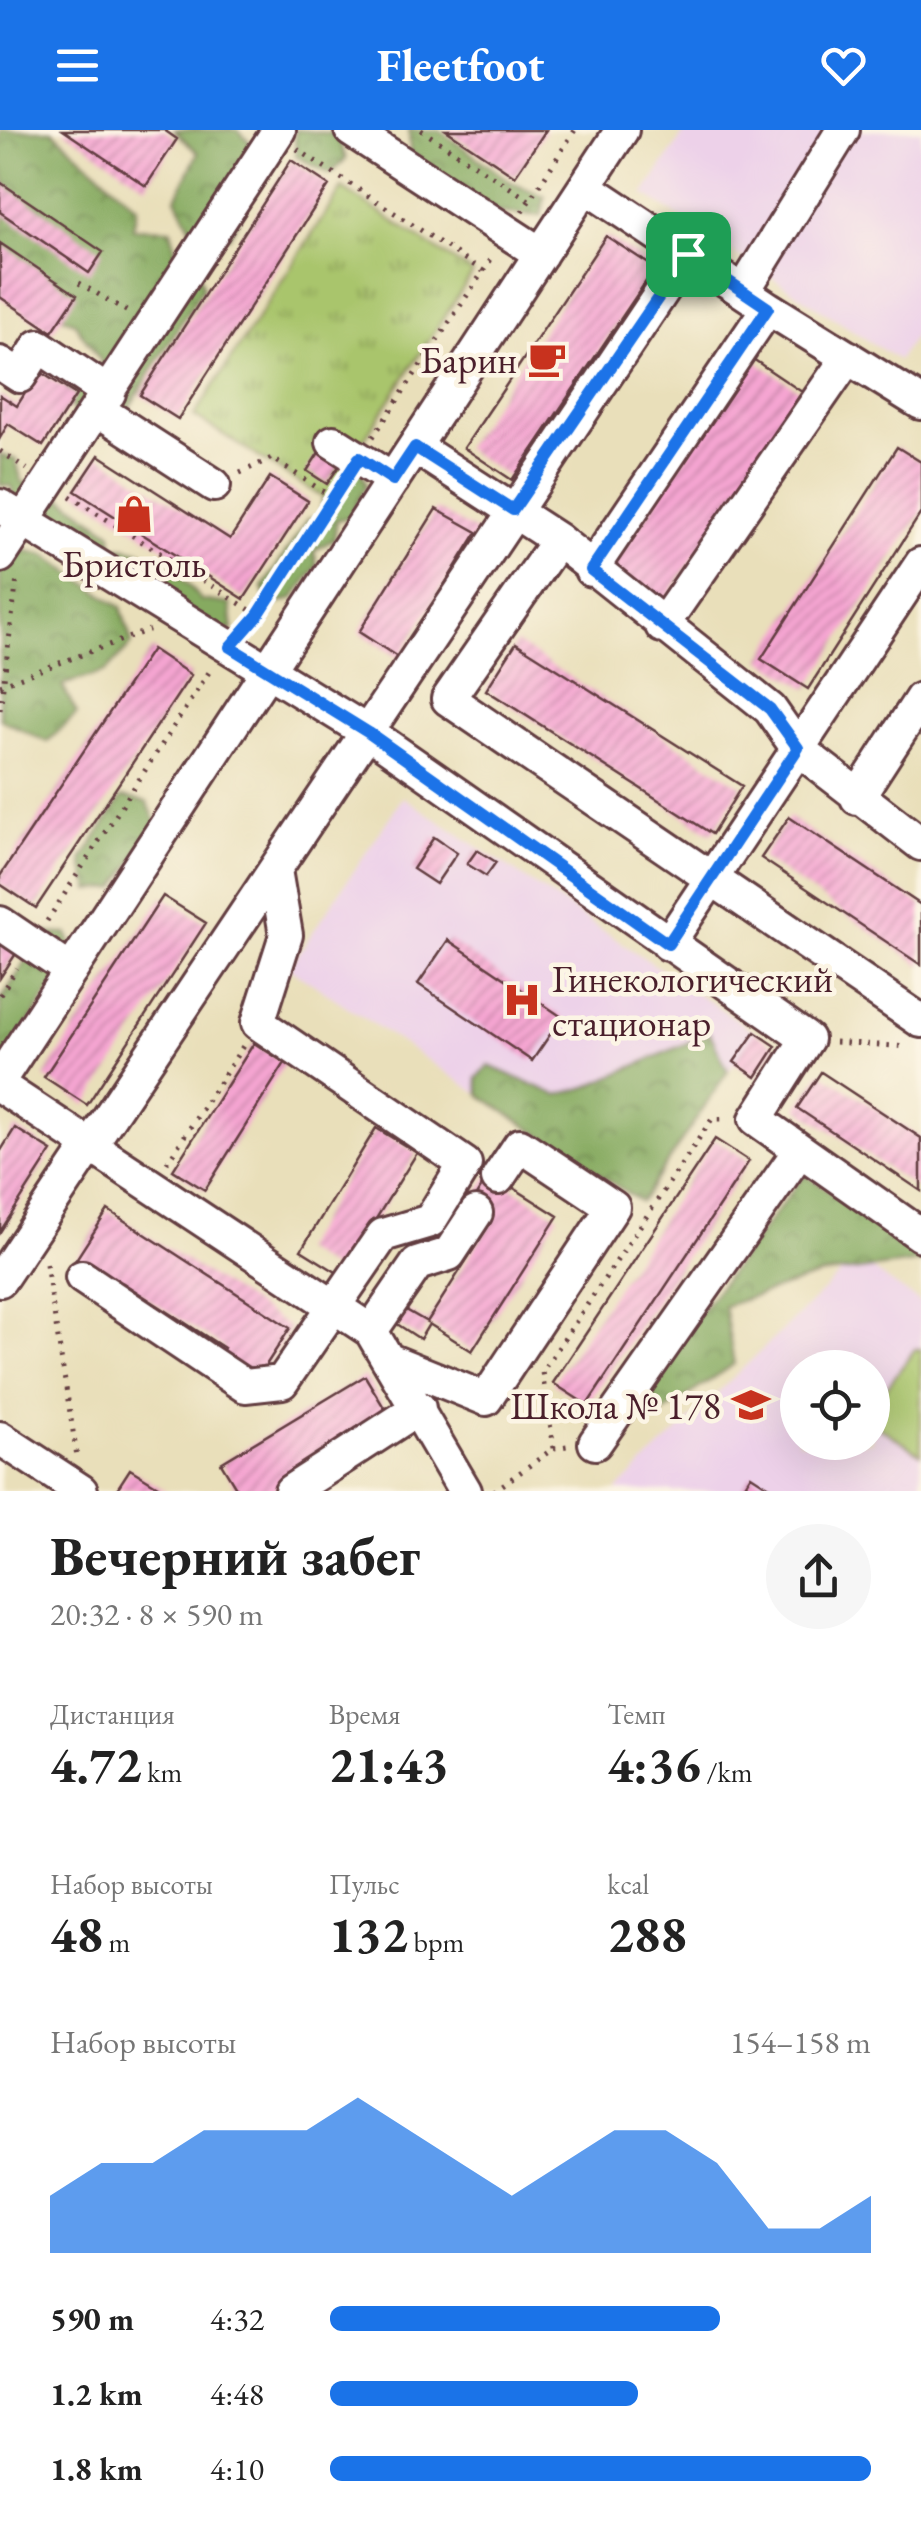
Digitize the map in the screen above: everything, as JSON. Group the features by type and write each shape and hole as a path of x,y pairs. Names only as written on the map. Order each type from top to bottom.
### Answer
{"street":[{"path":"351,130 540,254"},
{"path":"464,1491 392,1361 371,1332 0,1082 621,130"},
{"path":"591,570 756,299 843,130"},
{"path":"9,561 12,513 49,483 277,132"},
{"path":"586,187 921,403"},
{"path":"0,1280 87,1144 369,733 513,510 688,254"},
{"path":"0,363 20,376 40,346 103,402 214,485"},
{"path":"662,626 848,357"},
{"path":"415,447 558,540 770,709 798,748 857,798 921,844"},
{"path":"346,450 393,480"},
{"path":"12,513 369,733 807,1040 756,1119 921,1235"},
{"path":"558,540 448,699 921,1022"},
{"path":"668,944 708,878 798,748 910,605 921,564"},
{"path":"857,798 921,699"},
{"path":"82,1277 245,1386 282,1382 383,1235 430,1222 465,1164 258,1023 286,935 275,870"},
{"path":"0,923 71,970"},
{"path":"392,1361 486,1399 613,1208 520,1145 498,1178"},
{"path":"595,1443 800,1150"},
{"path":"371,1332 417,1264 449,1254 476,1212"},
{"path":"290,1491 419,1408"},
{"path":"0,1438 83,1490"}],"path":[{"path":"420,130 529,200"},
{"path":"0,994 215,662 258,615 332,498 346,450 483,271 575,130"},
{"path":"277,132 483,271"},
{"path":"79,283 152,326"},
{"path":"0,452 258,615"},
{"path":"214,485 272,458 332,498"},
{"path":"0,710 9,561"},
{"path":"3,683 149,630"},
{"path":"152,1187 258,1023"},
{"path":"807,1040 921,1048"},
{"path":"554,1448 542,1372 712,1118 756,1119"},
{"path":"38,1220 83,1490"},
{"path":"494,1491 554,1448 595,1443"}],"shaded area":[{"path":"686,130 921,130 921,326 898,360 644,194"},
{"name":"Гинекологический стационар","path":"403,797 755,1032 641,1202 289,968"},
{"name":"Школа № 178","path":"856,1259 921,1303 921,1491 616,1491"}],"green space":[{"path":"0,130 52,130 137,207 133,228 171,229 177,257 198,270 203,287 124,416 79,418 62,394 74,374 103,364 74,322 30,301 0,264 0,234 9,203 0,159"},
{"path":"174,130 238,130 269,163 229,237 191,229 176,198 198,153"},
{"path":"295,130 337,134 346,159 330,174 296,156"},
{"path":"409,130 440,131 511,182 545,197 541,216 495,212 410,152"},
{"path":"342,188 473,273 325,499 194,416"},
{"path":"0,454 16,460 22,483 40,482 112,533 113,547 139,551 163,563 201,600 230,604 233,630 202,629 18,515 11,486 0,485"},
{"path":"348,467 361,469 366,485 350,517 337,520 334,539 314,551 317,566 293,599 268,606 263,587 308,519 320,516 323,496"},
{"path":"0,545 45,555 121,607 132,644 105,672 62,685 77,714 47,742 0,719"},
{"path":"122,797 147,802 157,824 116,888 90,890 82,860"},
{"path":"45,933 68,934 74,955 0,1066 0,1001"},
{"path":"710,1033 728,1071 641,1202 480,1095 477,1078 489,1066 557,1095 587,1087"},
{"path":"805,1174 921,1256 921,1262 821,1275 724,1306 734,1364 663,1413 646,1383"},
{"path":"915,1349 921,1349 921,1454 890,1434 890,1383"}],"building":[{"path":"63,130 164,130 177,139 146,186"},
{"path":"446,130 546,130 515,176"},
{"path":"291,160 329,185 178,419 140,395"},
{"path":"0,182 103,252 89,273 0,212"},
{"path":"606,236 655,268 512,480 464,448"},
{"path":"0,243 77,295 52,332 0,297"},
{"path":"750,357 802,392 663,604 611,569"},
{"path":"39,371 76,395 43,446 8,424 0,438 0,395 17,406"},
{"path":"323,446 344,459 327,484 307,471"},
{"path":"897,447 921,462 921,513 808,689 761,659"},
{"path":"99,455 230,539 270,477 308,501 244,599 75,491"},
{"path":"436,509 477,532 399,658 359,632"},
{"path":"516,643 742,786 712,834 486,690"},
{"path":"152,649 191,675 36,908 0,884 0,876"},
{"path":"789,817 921,905 921,965 761,858"},
{"path":"434,837 457,853 436,884 413,869"},
{"path":"477,850 496,862 486,876 467,864"},
{"path":"163,896 206,923 87,1105 44,1077"},
{"path":"0,937 19,949 0,978"},
{"path":"448,940 562,1017 532,1061 418,984"},
{"path":"755,1032 776,1046 756,1077 734,1062"},
{"path":"254,1043 285,1063 205,1190 173,1170"},
{"path":"821,1072 921,1138 921,1191 797,1108"},
{"path":"15,1128 52,1151 0,1232 0,1152"},
{"path":"376,1128 417,1153 341,1275 301,1250"},
{"path":"715,1139 749,1161 587,1405 553,1383"},
{"path":"490,1173 558,1216 472,1351 429,1324 420,1339 397,1324 406,1310 427,1322 491,1222 468,1208"},
{"path":"108,1210 290,1328 255,1382 218,1358 224,1348 123,1283 117,1292 73,1264"},
{"path":"365,1376 391,1419 270,1491 238,1491 221,1463"},
{"path":"130,1469 166,1491 117,1489"},
{"path":"751,1475 776,1491 741,1491"}],"place":[{"name":"Барин","path":"547,359"},
{"name":"Бристоль","path":"134,514"},
{"name":"Гинекологический стационар","path":"522,1000"},
{"name":"Школа № 178","path":"751,1405"}],"route":[{"path":"688,254 768,308 591,570 770,709 798,748 708,878 668,944 369,733 230,647 258,615 359,458 393,480 415,447 513,510 688,254"}]}
